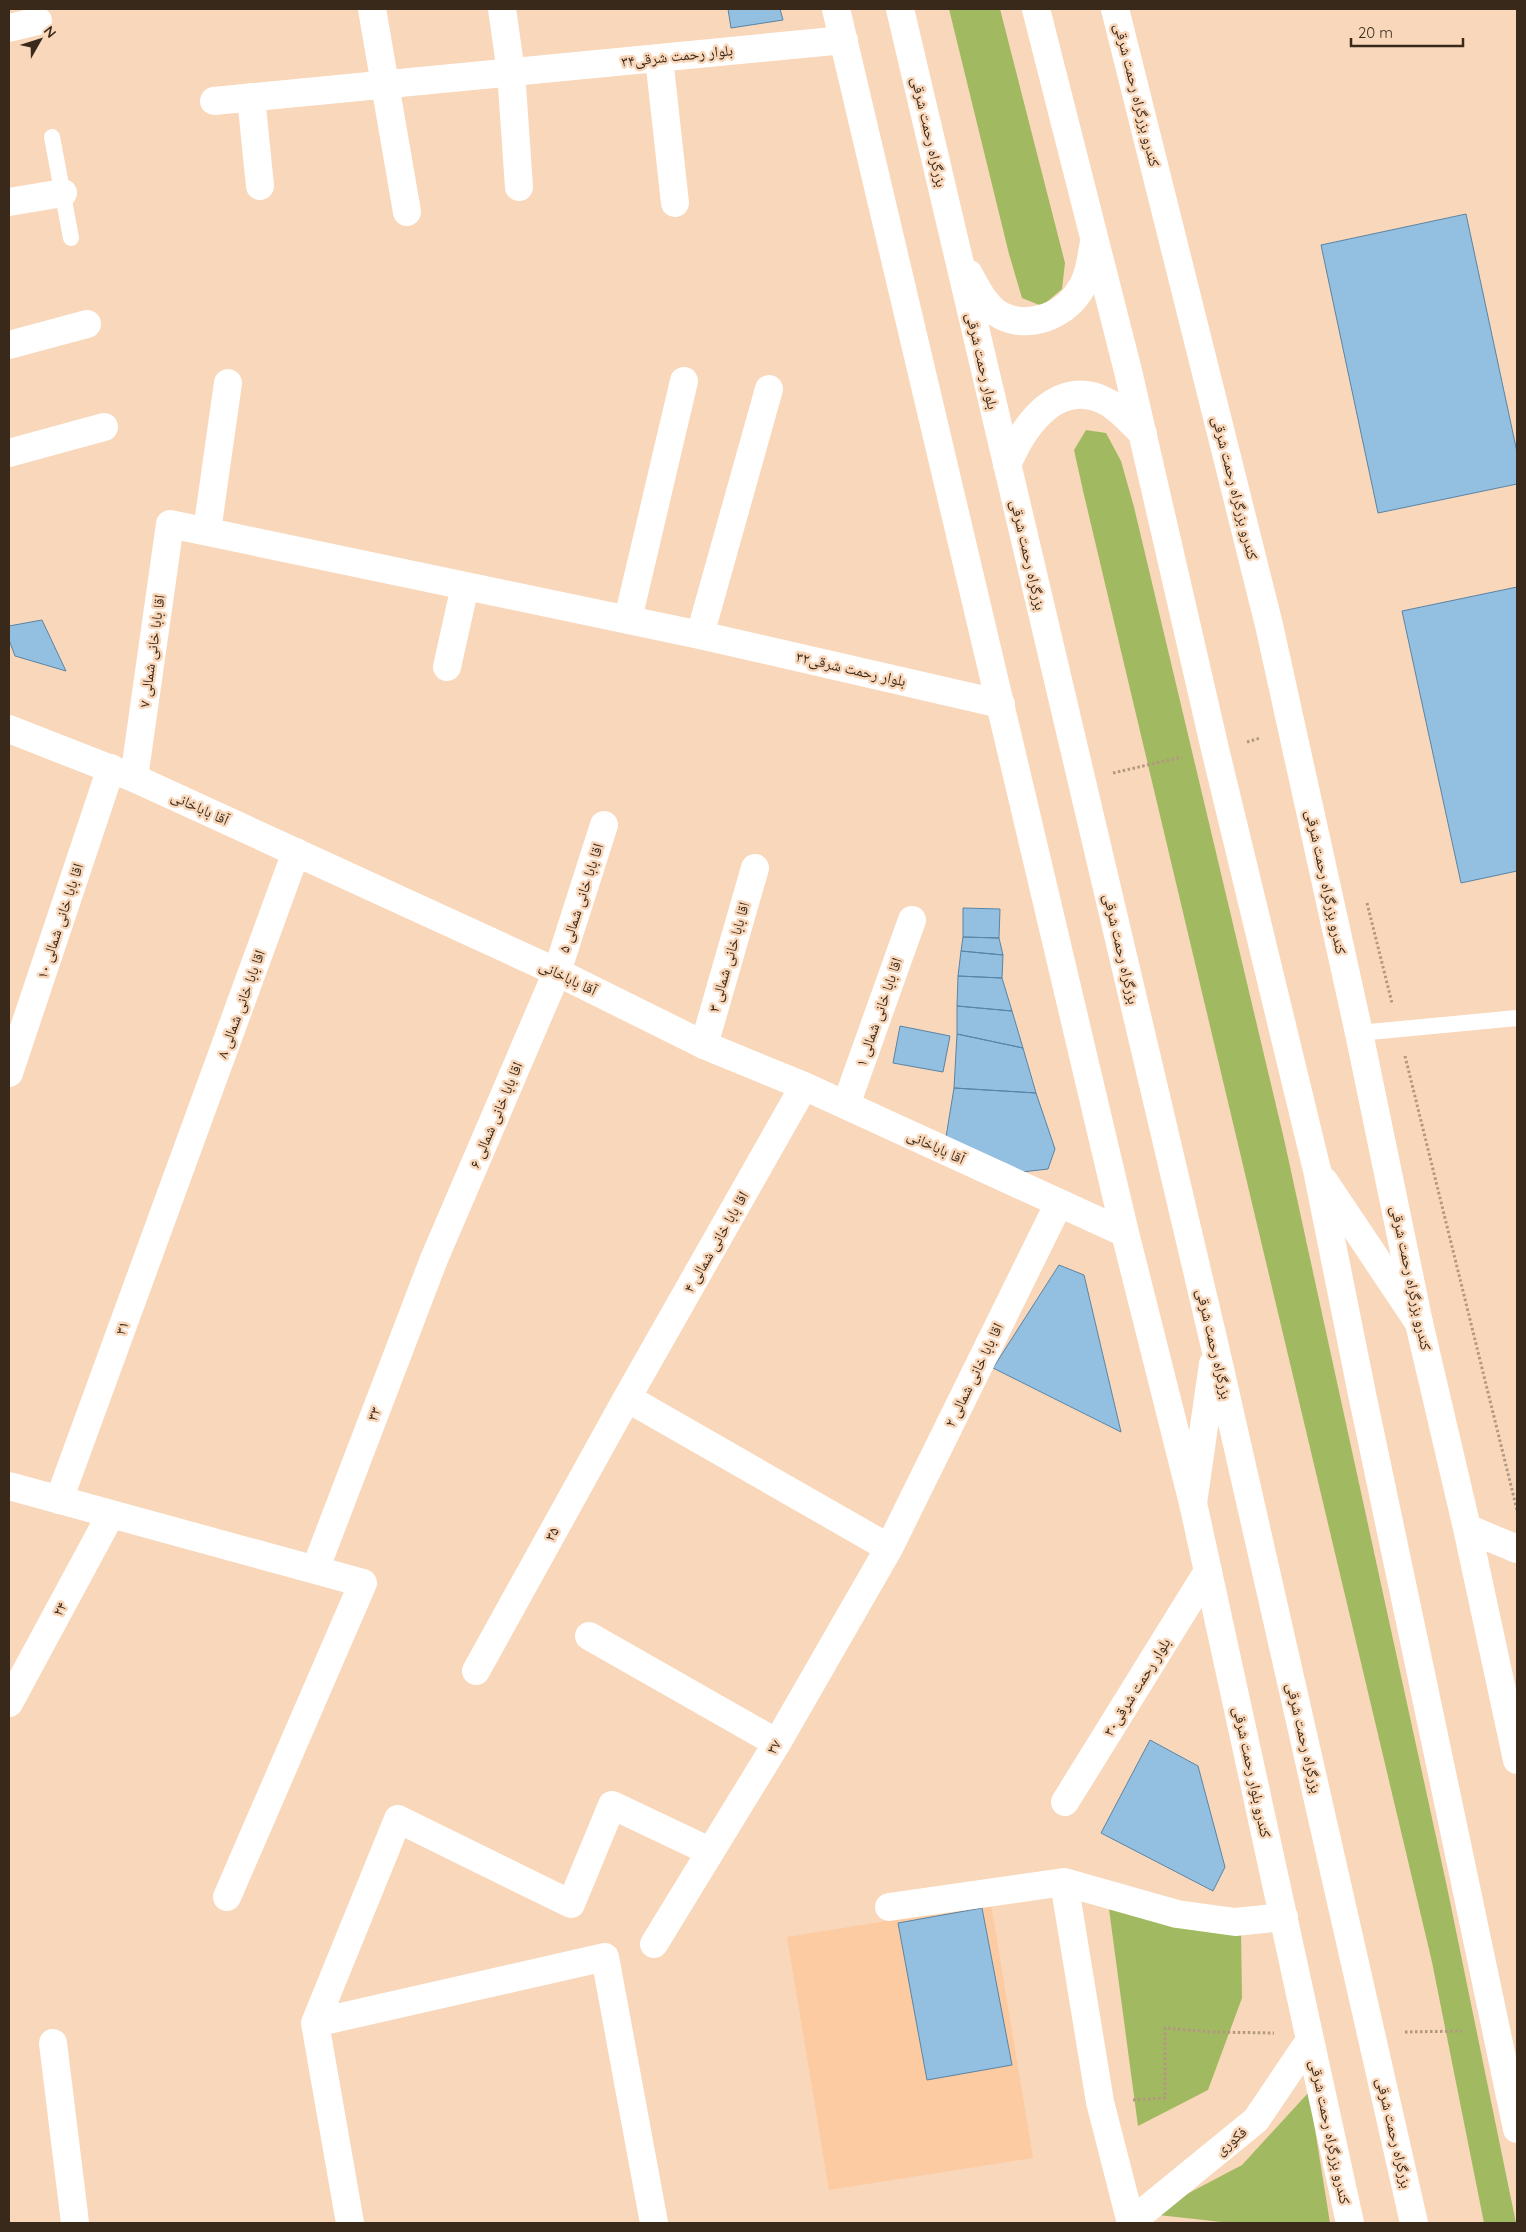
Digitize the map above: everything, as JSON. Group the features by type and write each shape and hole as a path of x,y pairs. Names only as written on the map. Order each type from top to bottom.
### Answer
{"main road":[{"path":"372,9 407,212"},
{"path":"502,9 511,72 519,186"},
{"path":"836,9 1125,1233 1193,1503"},
{"name":"بزرگراه رحمت شرقی","path":"900,9 958,256"},
{"path":"1036,9 1143,434 1215,749 1317,1170 1364,1404 1517,2130"},
{"name":"کندرو بزرگراه رحمت شرقی","path":"1115,9 1269,625 1359,1033 1420,1323 1467,1528 1510,1691 1517,1760"},
{"path":"9,28 38,21"},
{"name":"بلوار رحمت شرقی۳۴","path":"214,101 844,40"},
{"path":"659,58 675,203"},
{"path":"251,97 260,186"},
{"path":"9,202 63,193"},
{"path":"958,256 983,298 1002,316 1039,321 1053,316 1072,303 1083,286 1094,238"},
{"name":"بلوار رحمت شرقی","path":"958,256 1007,465"},
{"path":"9,345 87,324"},
{"path":"628,619 684,381"},
{"path":"207,531 228,383"},
{"path":"700,635 769,389"},
{"path":"1007,465 1027,427 1052,403 1072,396 1084,395 1110,404 1143,434"},
{"path":"9,454 104,427"},
{"name":"بزرگراه رحمت شرقی","path":"1007,465 1215,1347 1414,2223"},
{"name":"بلوار رحمت شرقی۳۲","path":"170,524 628,619 1001,704"},
{"name":"۷ اقا بابا خانی شمالی","path":"122,773 170,524"},
{"path":"447,668 465,586"},
{"name":"آقا باباخانی","path":"9,729 122,773 557,972 704,1045 804,1086 1125,1233"},
{"name":"۱۰ اقا بابا خانی شمالی","path":"9,1074 122,773"},
{"name":"۵ اقا بابا خانی شمالی","path":"557,972 604,825"},
{"name":"۸ اقا بابا خانی شمالی","path":"185,1156 296,852"},
{"name":"۳ اقا بابا خانی شمالی","path":"704,1045 755,868"},
{"name":"۱ اقا بابا خانی شمالی","path":"846,1105 912,920"},
{"name":"۶ اقا بابا خانی شمالی","path":"434,1259 557,972"},
{"name":"۴ اقا بابا خانی شمالی","path":"627,1398 804,1086"},
{"name":"۳۱","path":"59,1500 185,1156"},
{"path":"1317,1170 1420,1323"},
{"name":"۲ اقا بابا خانی شمالی","path":"889,1548 1059,1203"},
{"name":"۳۳","path":"315,1570 434,1259"},
{"path":"1193,1503 1215,1347"},
{"path":"627,1398 889,1548"},
{"name":"۳۵","path":"476,1671 627,1398"},
{"path":"9,1486 363,1584 227,1897"},
{"name":"کندرو بلوار رحمت شرقی","path":"1193,1503 1310,2040"},
{"name":"۲۴","path":"9,1703 112,1514"},
{"path":"1467,1528 1517,1549"},
{"name":"۳۷","path":"654,1944 709,1851 777,1743 889,1548"},
{"name":"بلوار رحمت شرقی۳۰","path":"1065,1802 1208,1571"},
{"path":"589,1636 777,1743"},
{"path":"350,2223 315,2023 398,1819 571,1904 612,1805 709,1851"},
{"path":"1064,1882 1100,2102 1129,2223"},
{"path":"889,1907 1064,1882 1177,1914 1235,1922 1284,1917"},
{"path":"315,2023 605,1957 654,2223"},
{"name":"کندرو بزرگراه رحمت شرقی","path":"1310,2040 1350,2223"},
{"name":"فکوری","path":"1129,2223 1256,2120 1310,2040"},
{"path":"53,2043 75,2223"}],"lane":[{"path":"52,137 71,238"},
{"path":"1359,1033 1517,1018"}],"path":[{"path":"1081,781 1293,730"},
{"path":"1164,2098 1165,2028 1228,2033"}],"shaded area":[{"path":"991,1904 1033,2158 829,2190 787,1937"}],"green space":[{"path":"949,9 1000,9 1065,263 1062,289 1042,306 1022,298 1009,254"},
{"path":"1086,430 1106,433 1121,461 1134,507 1284,1139 1447,1887 1516,2223 1484,2223 1432,1962 1074,450"},
{"path":"1109,1909 1241,1930 1242,1998 1208,2090 1138,2126"},
{"path":"1309,2092 1330,2223 1231,2223 1149,2214 1242,2165"}],"building":[{"path":"728,9 780,9 783,20 731,28"},
{"path":"1466,214 1517,452 1517,484 1378,513 1321,245"},
{"path":"1517,587 1517,871 1461,883 1402,611"},
{"path":"42,620 66,671 15,656 9,640 9,626"},
{"path":"963,908 1000,909 999,938 963,937"},
{"path":"963,937 999,938 1003,955 961,951"},
{"path":"961,951 1003,955 1002,978 958,976"},
{"path":"958,976 1002,978 1012,1011 957,1006"},
{"path":"957,1006 1012,1011 1023,1048 957,1034"},
{"path":"900,1026 950,1036 943,1072 893,1063"},
{"path":"957,1034 1023,1048 1036,1093 954,1088"},
{"path":"954,1088 1036,1093 1055,1149 1048,1169 1022,1172 946,1137"},
{"path":"1059,1265 1084,1275 1121,1432 993,1368"},
{"path":"1150,1740 1198,1766 1225,1867 1213,1891 1101,1833"},
{"path":"982,1908 1012,2065 927,2080 898,1923"}]}
